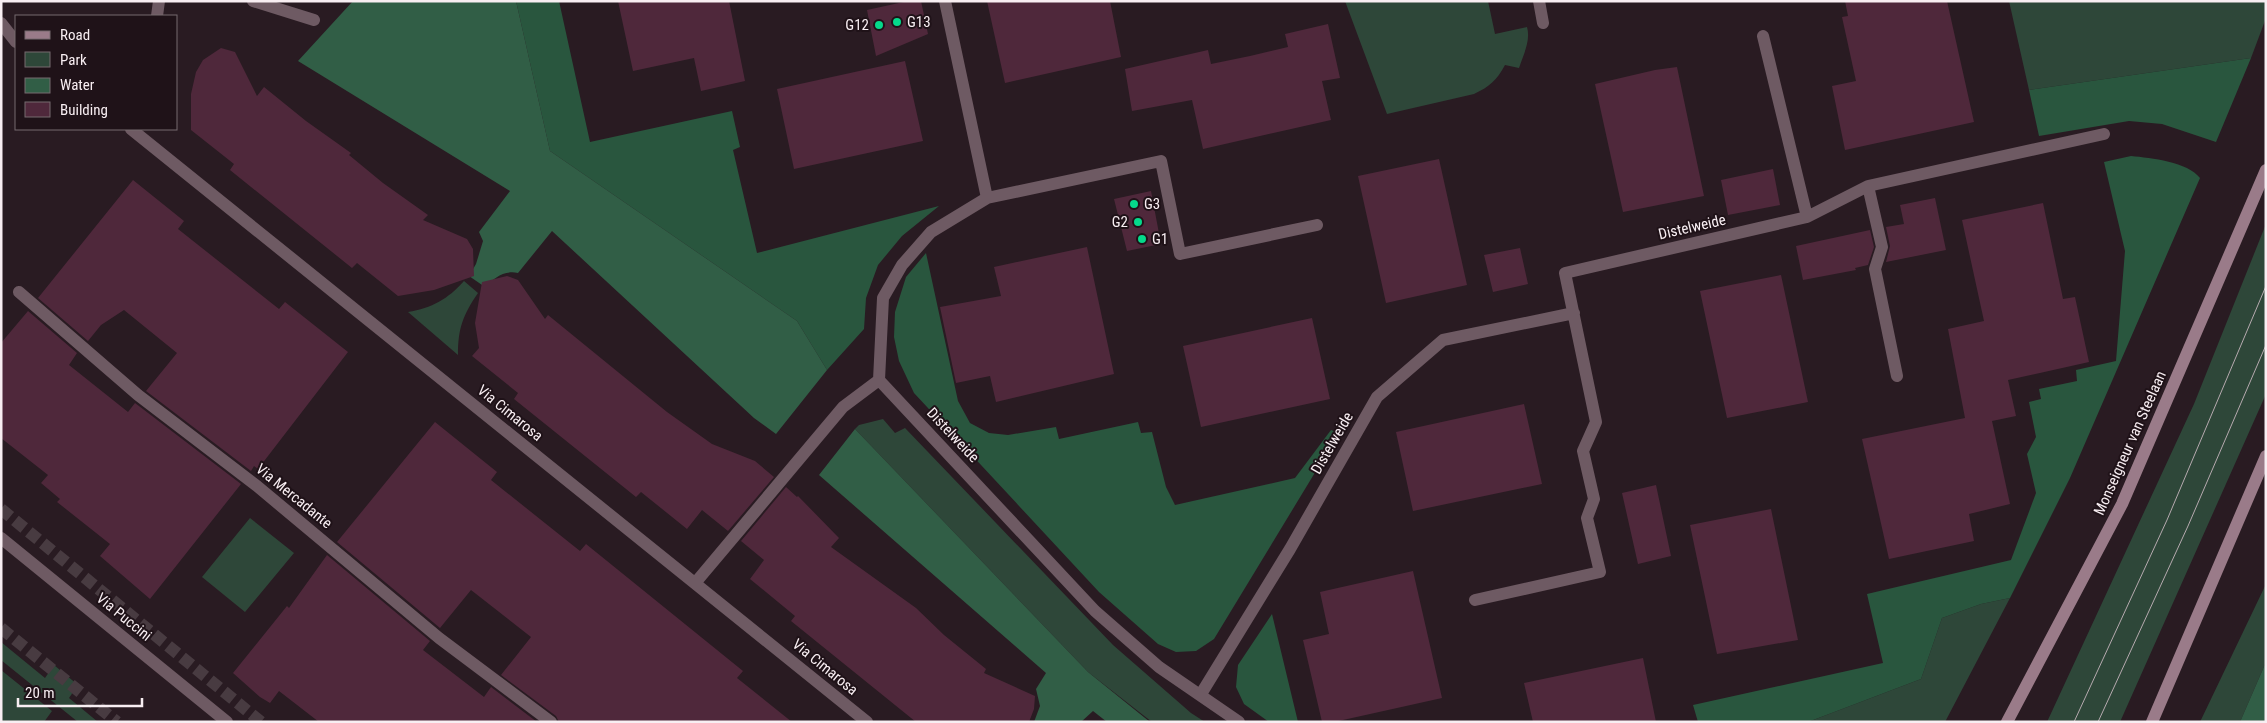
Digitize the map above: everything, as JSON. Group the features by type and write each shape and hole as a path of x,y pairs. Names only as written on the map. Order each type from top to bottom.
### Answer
{"main road":[{"name":"Monseigneur van Steelaan","path":"2007,722 2122,504 2266,170"},
{"path":"2152,722 2266,456"}],"street":[{"path":"157,15 160,1"},
{"path":"253,1 314,20"},
{"path":"945,1 988,198"},
{"path":"1539,1 1543,23"},
{"path":"1,23 15,41"},
{"path":"1763,36 1807,217"},
{"name":"Via Cimarosa","path":"133,130 374,326 696,582 867,722"},
{"name":"Distelweide","path":"1475,600 1600,572 1587,518 1594,499 1584,451 1596,422 1565,273 1807,217 1868,186 2104,134"},
{"path":"696,582 844,407 879,380 883,298 902,265 932,232 988,198 1161,161 1180,254 1317,225"},
{"path":"1868,186 1882,247 1875,269 1897,376"},
{"name":"Via Mercadante","path":"19,292 138,395 257,486 439,638 551,722"},
{"name":"Distelweide","path":"1201,694 1290,549 1378,397 1443,340 1574,313"},
{"name":"Distelweide","path":"879,380 1095,611 1159,667 1201,694 1239,722"},
{"name":"Via Puccini","path":"1,538 227,722"}],"green space":[{"path":"1345,1 1488,1 1495,34 1527,27 1527,43 1519,68 1505,65 1496,79 1474,94 1387,114"},
{"path":"2009,1 2266,1 2266,18 2251,58 2029,90"},
{"path":"2266,224 2266,394 2120,722 2047,722 2194,404"},
{"path":"464,281 478,293 462,322 458,355 408,312 439,302"},
{"path":"883,419 895,433 905,428 1113,645 1191,713 1205,722 1152,722 1088,672 855,429 859,425"},
{"path":"250,518 294,553 245,612 202,577"},
{"path":"2266,584 2266,662 2240,722 2200,722"},
{"path":"2010,598 1945,722 1808,722 1921,679 1942,618 1981,604"},
{"path":"1,642 45,678 54,665 78,685 69,698 98,722 78,722 1,660"},
{"path":"1,670 52,711 44,722 1,722"}],"shaded area":[{"path":"516,1 559,1 590,142 732,111 740,147 733,150 757,253 939,206 902,236 878,265 866,298 864,329 827,370 797,321 550,151"},
{"path":"2251,58 2216,142 2162,124 2129,121 2039,136 2029,90"},
{"path":"2131,156 2178,165 2187,168 2200,178 2070,478 2010,598 1981,604 1942,618 1921,679 1808,722 1698,722 1693,705 1883,663 1867,594 2011,560 2036,493 2027,454 2036,437 2029,402 2041,399 2039,389 2077,381 2076,370 2116,361 2125,251 2104,162"},
{"path":"926,253 958,401 970,423 989,433 1008,435 1056,427 1059,439 1138,422 1141,433 1152,432 1166,487 1175,505 1295,478 1331,430 1339,433 1214,639 1196,651 1176,652 1158,644 1099,592 914,393 899,361 894,337 895,312 906,277"},
{"path":"1272,614 1298,722 1269,722 1244,704 1236,687 1238,665"}],"water":[{"path":"353,1 516,1 550,151 797,321 827,370 776,434 754,418 552,231 518,273 513,272 500,276 485,287 469,276 476,264 483,241 479,232 510,191 298,61"},
{"path":"855,429 1088,672 1150,722 1107,722 1093,711 1081,722 1034,722 1040,706 1036,689 1046,673 819,475"},
{"path":"2266,662 2266,722 2240,722"}],"building":[{"path":"618,1 729,1 745,81 701,91 694,58 633,71"},
{"path":"908,1 921,1 928,34 876,56 867,10"},
{"path":"987,1 1110,1 1121,57 1005,83"},
{"path":"1845,1 1947,1 1974,122 1845,150 1832,86 1856,81 1842,17 1848,16"},
{"path":"1328,24 1340,78 1322,81 1331,120 1203,149 1192,100 1132,111 1125,69 1208,50 1211,64 1250,56 1288,47 1285,34"},
{"path":"221,48 235,52 257,96 264,87 306,121 351,153 349,155 383,183 428,215 423,220 467,239 473,249 474,276 434,290 398,296 357,263 352,268 230,170 234,164 191,130 191,94 196,72 203,60"},
{"path":"905,61 923,141 794,169 777,89"},
{"path":"1677,67 1704,196 1623,212 1595,84 1655,70"},
{"path":"1439,159 1467,285 1386,303 1358,176"},
{"path":"1773,169 1780,205 1728,215 1721,180"},
{"path":"133,180 184,221 178,229 279,309 285,302 348,352 258,469 254,466 251,471 146,391 177,353 124,310 101,325 88,341 38,298"},
{"path":"1151,191 1161,244 1127,251 1114,199"},
{"path":"1935,198 1946,250 1886,262 1890,246 1886,227 1904,224 1900,205"},
{"path":"2043,203 2063,299 2075,297 2089,362 2008,380 2016,416 1992,421 2010,504 1969,514 1974,541 1889,559 1862,439 1965,418 1948,329 1984,321 1962,220"},
{"path":"1870,230 1874,247 1868,265 1855,268 1856,270 1803,280 1796,246"},
{"path":"1087,247 1114,374 996,402 990,376 956,383 940,307 1001,296 994,267"},
{"path":"1520,248 1528,284 1493,292 1484,255"},
{"path":"1781,275 1808,402 1727,418 1700,291"},
{"path":"507,276 518,280 545,319 548,315 667,412 712,444 755,461 774,477 728,531 702,510 687,529 641,492 636,497 514,399 518,393 472,356 479,348 475,323 482,282"},
{"path":"28,311 77,353 69,365 128,412 135,403 241,484 150,599 100,556 110,544 57,502 60,499 41,483 48,475 1,438 1,343"},
{"path":"1312,318 1330,399 1201,427 1183,346"},
{"path":"1524,404 1542,484 1413,511 1396,432"},
{"path":"435,422 497,472 491,480 580,551 586,544 743,671 737,678 792,722 559,722 556,716 501,675 531,637 471,590 440,628 337,542"},
{"path":"1656,485 1671,556 1638,564 1622,493"},
{"path":"786,487 798,496 839,538 831,547 916,608 944,635 986,669 984,673 1035,696 1034,709 1029,722 916,722 791,621 795,616 750,579 764,560 741,541"},
{"path":"1771,509 1798,640 1717,654 1690,525"},
{"path":"327,555 430,641 423,650 484,697 491,687 537,722 319,722 279,691 270,703 260,697 233,673 287,606 289,608"},
{"path":"1413,571 1442,698 1334,722 1322,722 1303,640 1329,634 1320,592"},
{"path":"1643,658 1656,722 1533,722 1524,683"}],"tunnel":[{"path":"1,509 261,722"},
{"path":"1,628 117,722"}],"tram line":[{"path":"2074,722 2167,520 2266,286"},
{"path":"2098,722 2188,526 2266,345"}],"place":[{"name":"G13","path":"897,22"},
{"name":"G12","path":"879,25"},
{"name":"G3","path":"1134,204"},
{"name":"G2","path":"1138,222"},
{"name":"G1","path":"1142,239"}]}
